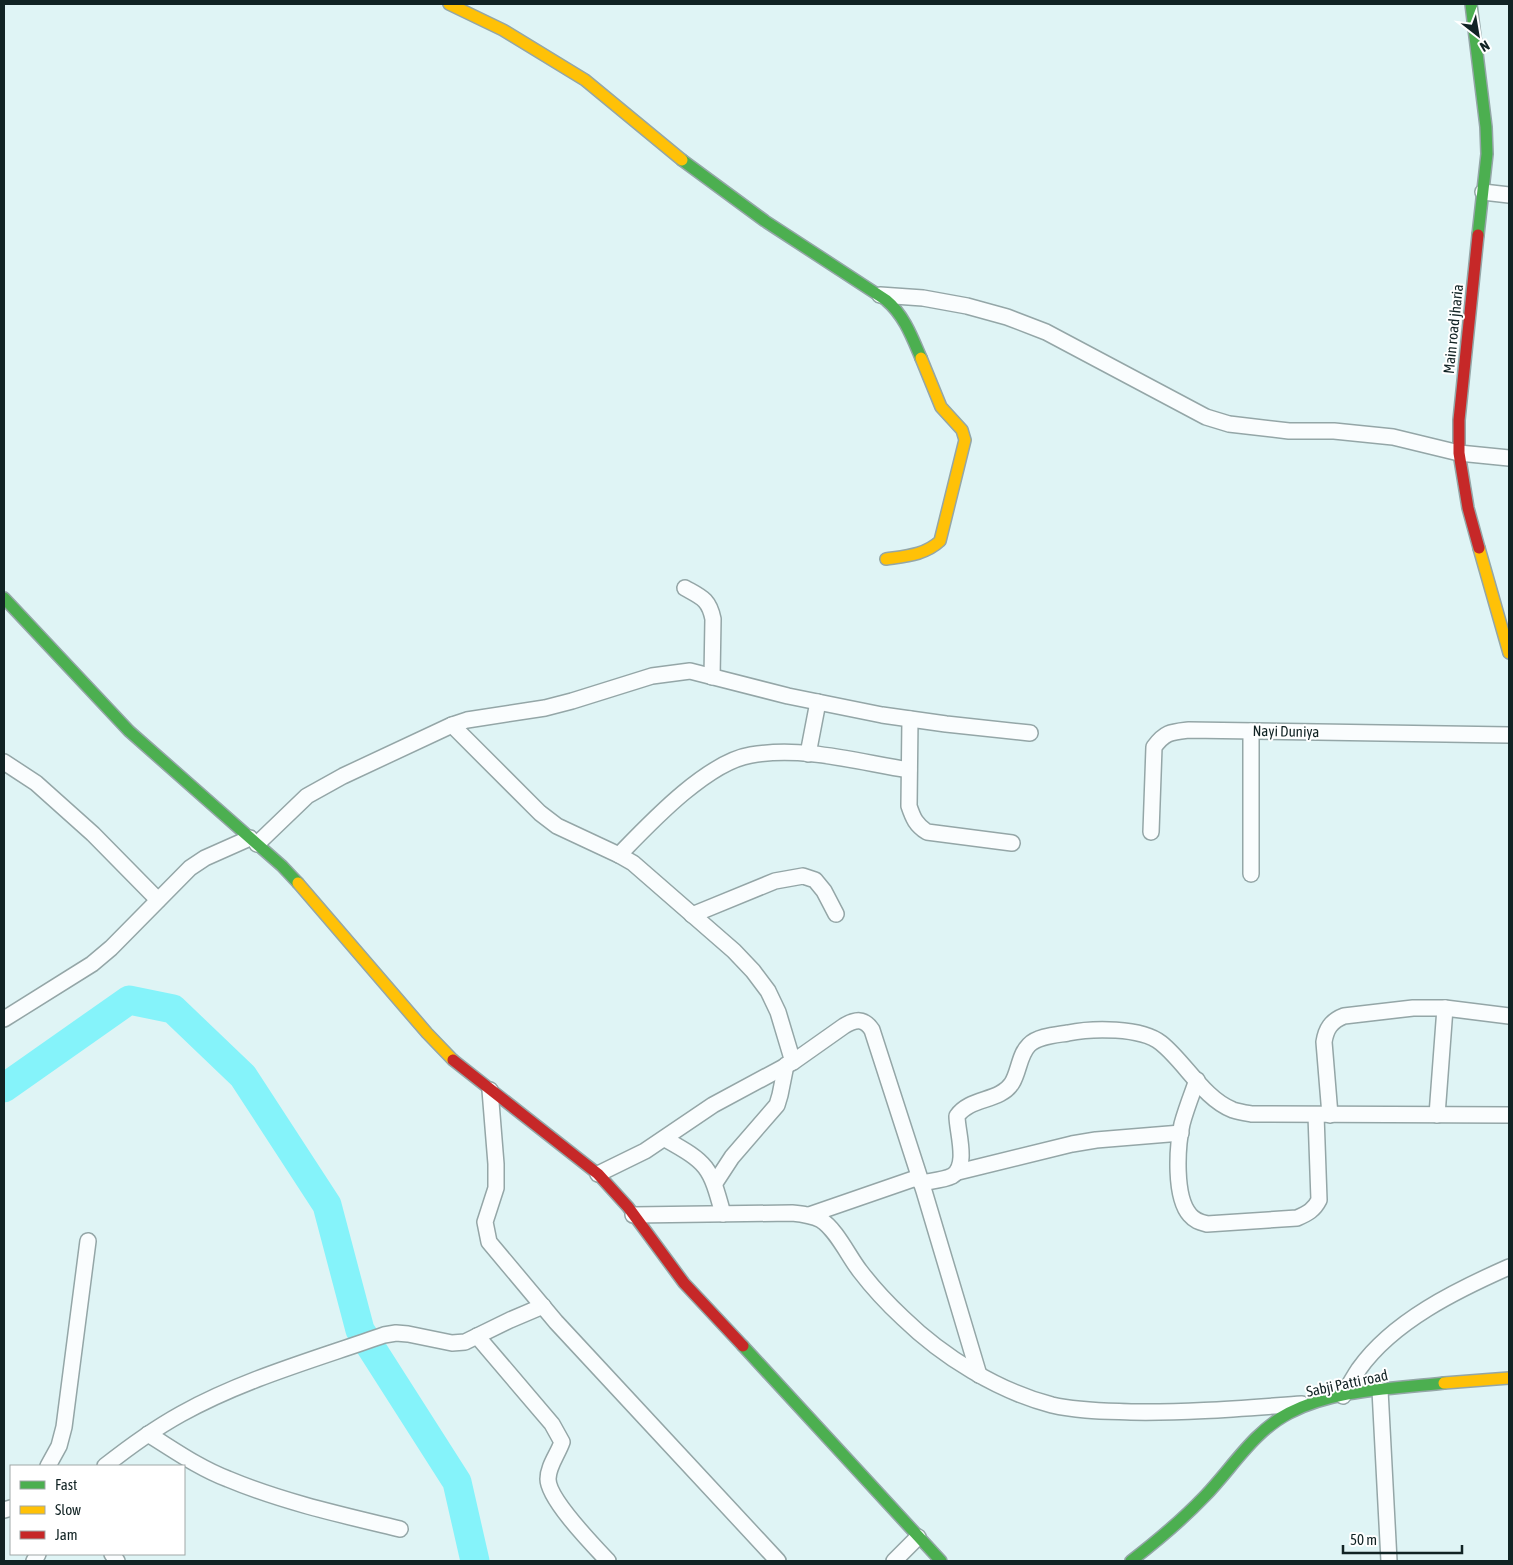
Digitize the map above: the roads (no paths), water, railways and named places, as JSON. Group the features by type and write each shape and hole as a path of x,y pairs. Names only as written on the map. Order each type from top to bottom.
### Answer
{"street":[{"path":"449,4 503,30 585,80 673,153 764,221 880,295 895,308 903,321 940,406 962,430 965,440 940,541 934,548 927,551 886,559"},
{"name":"Main road jharia","path":"1471,4 1486,127 1487,154 1459,420 1459,453 1468,508 1509,653"},
{"path":"1483,192 1509,195"},
{"path":"880,295 923,298 968,306 1006,317 1046,332 1206,417 1229,424 1289,431 1334,431 1393,437 1459,453 1509,458"},
{"path":"685,588 702,597 708,603 711,610 713,618 712,677"},
{"path":"4,598 129,731 282,866 426,1033 455,1062 598,1174 633,1215 684,1283 941,1561"},
{"path":"4,1019 92,964 111,948 190,868 205,858 254,841 307,796 343,776 466,720 544,708 652,676 690,672 818,702 910,719 1030,733"},
{"path":"808,754 818,702"},
{"path":"910,719 909,806 913,818 919,827 927,832 1012,843"},
{"path":"452,725 540,813 557,826 633,863 734,951 768,991 785,1033 789,1064 777,1105 732,1157 715,1183"},
{"name":"Nayi Duniya","path":"1151,832 1154,747 1160,738 1170,732 1189,730 1509,735"},
{"path":"1251,731 1251,874"},
{"path":"619,855 676,799 714,771 732,761 750,755 777,753 808,754 910,770"},
{"path":"4,762 36,783 93,834 158,900"},
{"path":"692,915 775,881 803,876 815,880 824,891 836,914"},
{"path":"1197,1080 1181,1133 1178,1162 1181,1193 1189,1214 1197,1222 1207,1224 1297,1218 1315,1208 1319,1200 1324,1042 1325,1031 1334,1020 1344,1016 1413,1008 1445,1008 1509,1016"},
{"path":"1437,1115 1445,1008"},
{"path":"598,1174 645,1151 713,1105 789,1064 854,1021 862,1020 868,1023 872,1030 920,1180 979,1375"},
{"path":"958,1172 962,1158 957,1116 967,1106 1003,1092 1012,1084 1025,1050 1031,1043 1038,1039 1080,1031 1138,1033 1148,1036 1161,1043 1213,1097 1232,1110 1252,1114 1509,1115"},
{"path":"490,1090 496,1188 485,1222 489,1242 543,1306 778,1561"},
{"path":"809,1215 920,1180 950,1177 958,1172 1072,1144 1096,1140 1181,1133"},
{"path":"665,1139 695,1156 706,1167 715,1183 723,1214"},
{"path":"633,1215 792,1213 809,1215 823,1221 860,1271 905,1320 931,1342 979,1375 1015,1393 1053,1405 1105,1412 1175,1413 1310,1403"},
{"path":"49,1465 59,1446 64,1426 88,1241"},
{"path":"1343,1396 1359,1369 1374,1351 1406,1323 1451,1296 1509,1267"},
{"path":"106,1465 148,1434 180,1414 223,1393 298,1365 384,1335 396,1333 452,1343 465,1342 543,1306"},
{"path":"477,1336 556,1429 562,1442 550,1467 548,1480 552,1490 574,1522 608,1561"},
{"name":"Sabji Patti road","path":"1131,1561 1161,1538 1205,1496 1263,1431 1287,1414 1310,1403 1343,1396 1461,1381 1509,1378"},
{"path":"1380,1390 1389,1561"},
{"path":"148,1434 196,1464 226,1479 338,1514 400,1530"},
{"path":"894,1561 918,1537"}],"waterway":[{"path":"4,1088 129,1000 173,1009 243,1076 327,1205 360,1330 457,1482 475,1561"}]}
